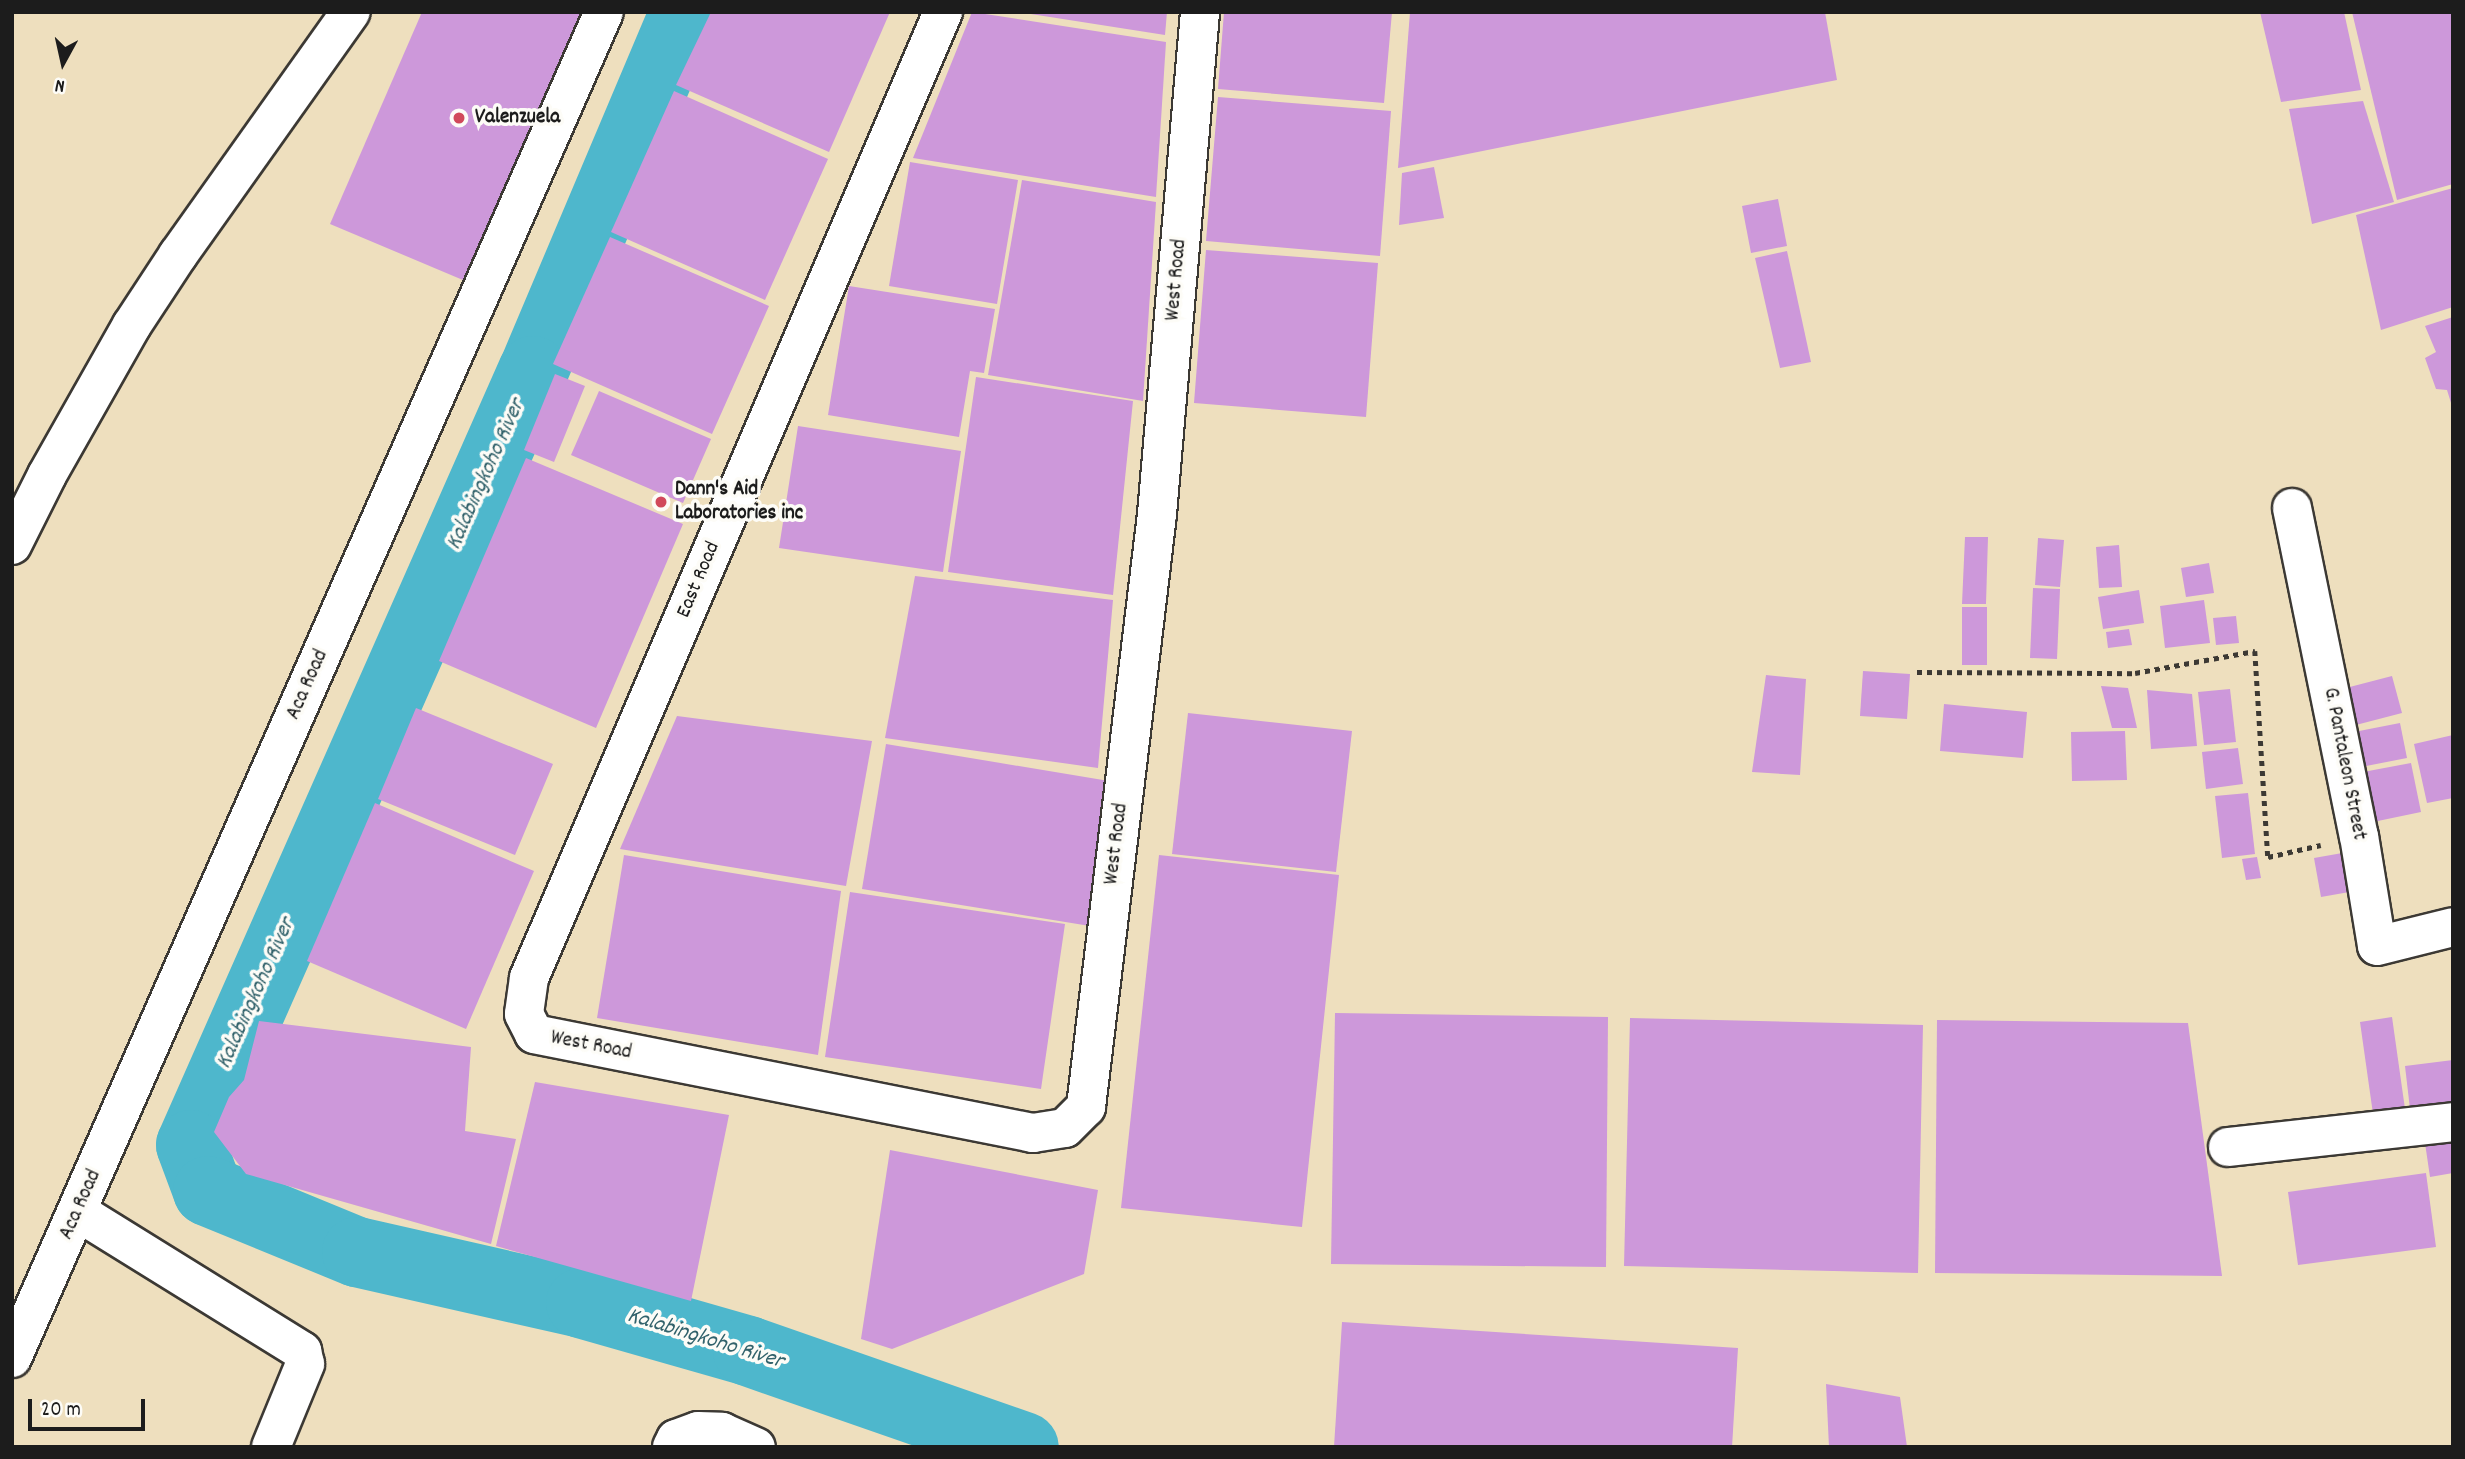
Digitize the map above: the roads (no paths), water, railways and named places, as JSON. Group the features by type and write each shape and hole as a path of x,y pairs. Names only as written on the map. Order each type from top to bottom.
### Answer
{"street":[{"path":"12,545 47,475 132,325 178,255 351,12"},
{"name":"Aca Road","path":"12,1358 604,12"},
{"name":"East Road","path":"534,1034 524,1013 529,978 943,12"},
{"name":"West Road","path":"534,1034 1033,1133 1065,1128 1086,1107 1157,514 1200,12"},
{"name":"G. Pantaleon Street","path":"2292,508 2359,836 2377,946 2453,928"},
{"path":"2228,1147 2453,1122"},
{"path":"78,1212 302,1351 305,1364 271,1447"},
{"path":"672,1447 676,1439 698,1431 722,1433 756,1447"}],"waterway":[{"name":"Kalabingkoho River","path":"685,12 533,371 191,1145 208,1191 357,1252 581,1303 748,1351 1024,1447"}],"place":[{"name":"Valenzuela","path":"459,118"},
{"name":"Dann's Aid Laboratories inc","path":"661,502"}]}
